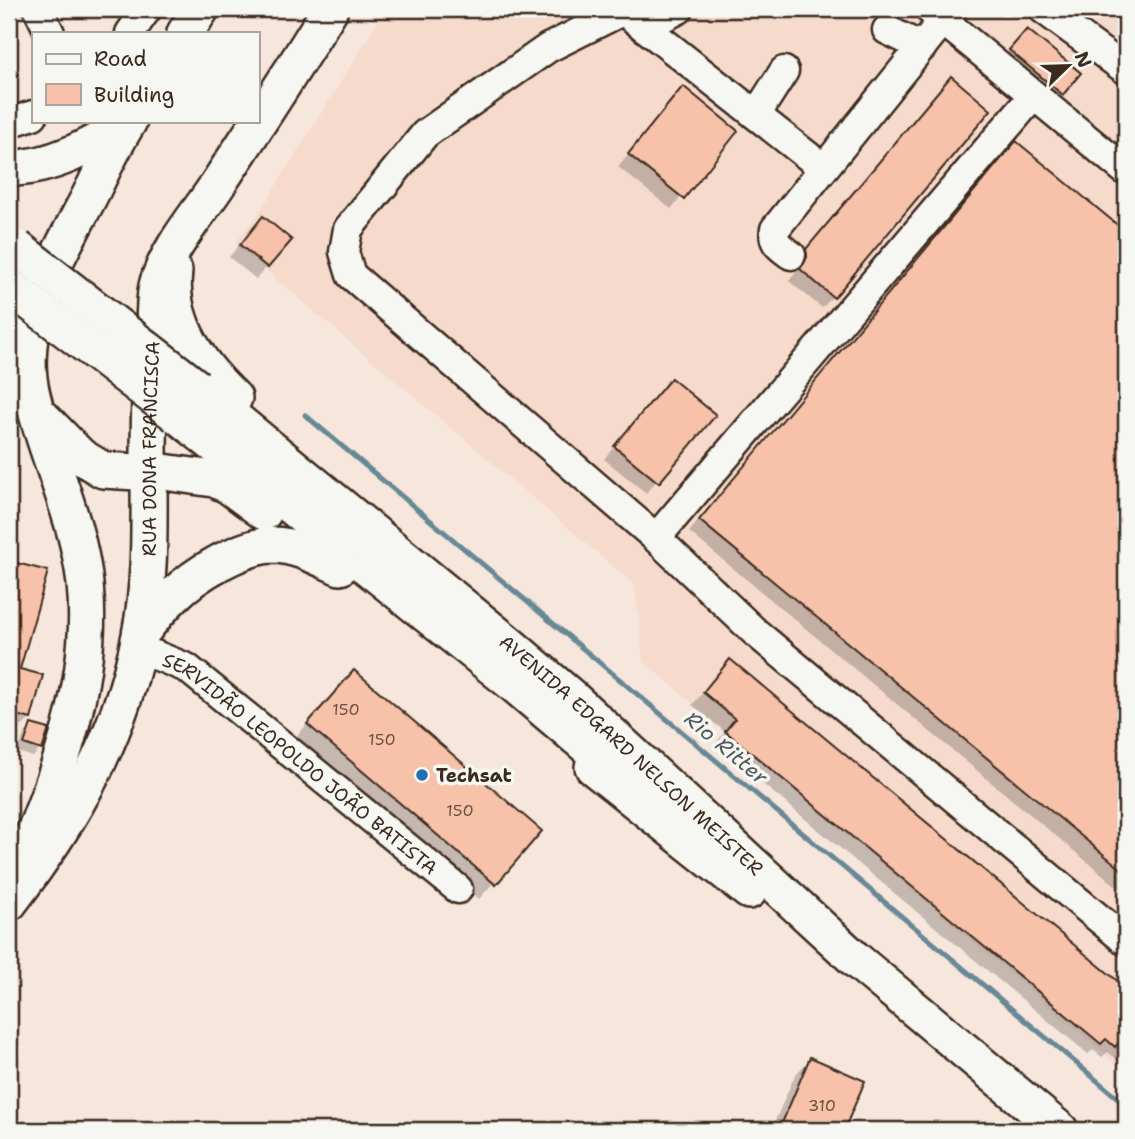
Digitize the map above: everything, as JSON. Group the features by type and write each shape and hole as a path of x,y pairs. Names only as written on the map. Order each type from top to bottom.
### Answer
{"main road":[{"name":"RUA DONA FRANCISCA","path":"259,100 271,79 330,9"},
{"name":"RUA DONA FRANCISCA","path":"9,903 44,858 93,774 122,707 138,644 149,555 149,377 157,284 168,259 247,122"},
{"path":"9,168 22,168 56,159 96,143 128,123"},
{"path":"9,897 50,793 67,740 79,689 86,639 85,586 79,544 35,404 28,362 32,326 45,281 128,123"},
{"name":"AVENIDA EDGARD NELSON MEISTER","path":"13,245 196,387 510,645 856,960 1060,1130"},
{"path":"177,245 172,286 179,320 194,353 220,385 293,450 534,643 566,673 676,794"},
{"name":"AVENIDA EDGARD NELSON MEISTER","path":"9,286 177,415 511,682 651,801 832,964 1031,1130"},
{"path":"9,365 35,404 80,456 103,470 149,470 214,480 229,486 340,567 755,895"},
{"path":"86,639 108,654 118,657 138,644 174,595 197,576 238,553 273,545 300,550 340,567"}],"street":[{"path":"38,9 50,32"},
{"path":"131,32 147,9"},
{"path":"679,9 631,15 548,48 425,135 409,150 348,229 344,252 351,275 656,538 755,632 1126,941"},
{"path":"1043,9 1126,70"},
{"path":"791,255 776,243 773,237 775,229 922,47 941,13 1033,96 1126,172"},
{"path":"631,15 823,168"},
{"path":"887,30 922,47"},
{"path":"756,115 784,71"},
{"path":"656,538 1033,96"},
{"path":"9,123 32,115"},
{"name":"SERVIDÃO LEOPOLDO JOÃO BATISTA","path":"138,644 155,655 187,668 458,889"}],"shaded area":[{"path":"386,9 1126,9 1126,1072 643,661 635,585 235,244 257,216"}],"building":[{"path":"1027,29 1081,73 1063,95 1009,50"},
{"path":"951,76 991,110 834,298 800,269 807,257 806,249"},
{"path":"683,86 738,131 684,199 628,154"},
{"path":"1016,141 1126,232 1126,873 699,520"},
{"path":"263,216 292,240 268,268 240,245"},
{"path":"671,378 716,415 659,483 614,446"},
{"path":"9,561 48,571 20,669 43,675 31,719 9,713"},
{"path":"730,659 1126,988 1126,1046 1120,1041 1115,1047 1106,1039 1101,1044 725,731 735,719 703,692"},
{"path":"354,670 542,831 496,885 307,724"},
{"path":"31,724 49,729 42,750 24,744"},
{"path":"810,1057 865,1081 844,1130 779,1130"}],"waterway":[{"name":"Rio Ritter","path":"305,415 1126,1105"}],"place":[{"name":"Techsat","path":"422,775"}]}
